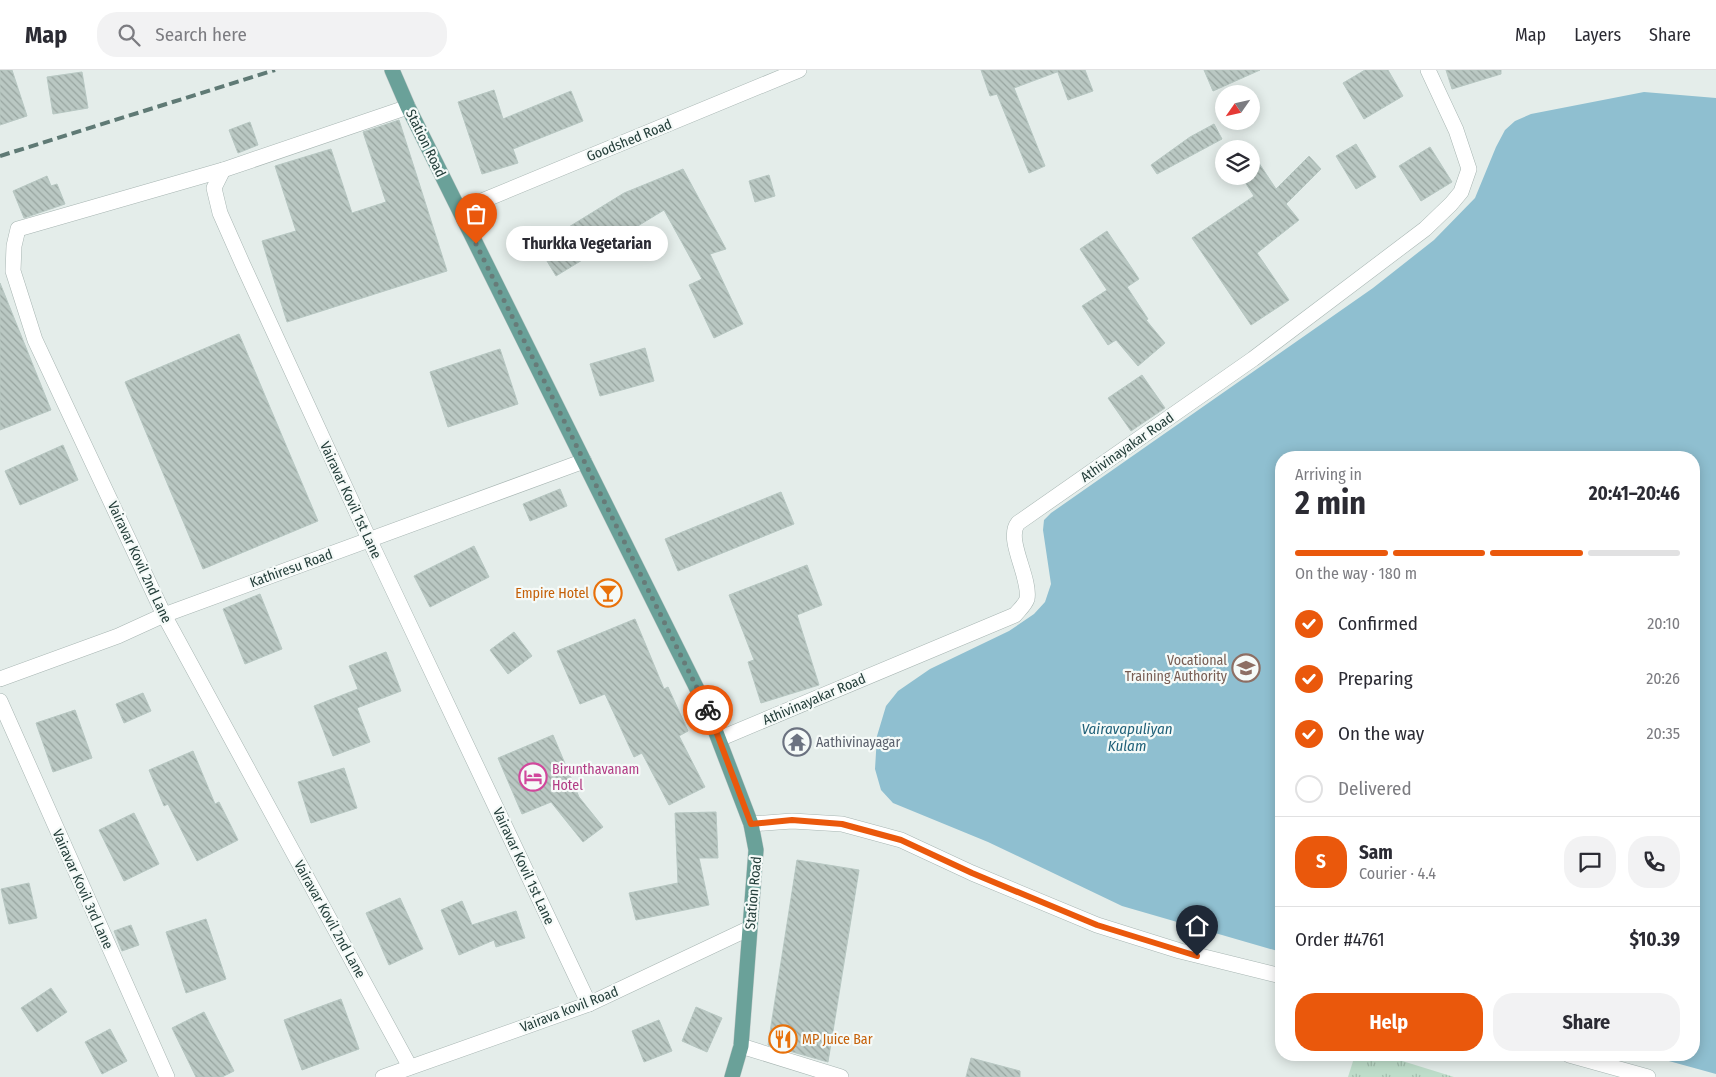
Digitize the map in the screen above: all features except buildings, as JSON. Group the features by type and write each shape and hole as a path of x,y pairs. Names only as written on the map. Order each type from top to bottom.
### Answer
{"main road":[{"name":"Station Road","path":"392,70 408,107 707,708 751,824 756,850 741,1046 732,1077"}],"street":[{"name":"Goodshed Road","path":"460,210 799,70"},
{"name":"Athivinayakar Road","path":"719,739 1015,615 1027,599 1025,582 1013,532 1018,522 1253,359 1425,229 1461,192 1469,169 1456,130 1428,70"},
{"path":"223,170 408,107"},
{"name":"Vairavar Kovil 1st Lane","path":"223,170 214,188 220,213 369,539 589,1004"},
{"name":"Vairavar Kovil 2nd Lane","path":"223,170 18,229 14,246 13,271 35,340 164,615 410,1067"},
{"name":"Kathiresu Road","path":"0,679 118,636 164,615 584,461"},
{"name":"Vairavar Kovil 3rd Lane","path":"0,701 167,1077"},
{"path":"751,824 792,820 842,824 901,840 972,873 1097,925 1180,951 1275,975"},
{"name":"Vairava kovil Road","path":"383,1077 589,1004 750,928"},
{"path":"741,1046 841,1077"},
{"path":"1591,1061 1648,1077"}],"green space":[{"path":"1353,1061 1402,1061 1454,1077 1348,1077"}],"water":[{"name":"Vairavapuliyan Kulam","path":"1644,92 1716,98 1716,1074 1669,1061 1700,1061 1700,451 1275,451 1275,950 1122,906 988,842 893,803 881,790 875,769 877,736 886,706 898,691 930,669 1009,631 1034,614 1045,602 1051,584 1043,530 1044,520 1051,513 1373,288 1434,240 1475,198 1505,130 1515,121 1531,114"}],"railway":[{"path":"0,156 275,70"}],"way so far":[{"path":"476,244 708,710"}],"place":[{"name":"Thurkka Vegetarian","path":"476,244"},
{"name":"Empire Hotel","path":"608,593"},
{"name":"Vocational Training Authority","path":"1246,668"},
{"name":"Aathivinayagar","path":"797,742"},
{"name":"Birunthavanam Hotel","path":"533,777"},
{"name":"MP Juice Bar","path":"783,1039"}],"route":[{"path":"708,710 751,824 792,820 842,824 901,840 972,873 1097,925 1197,956"}]}
